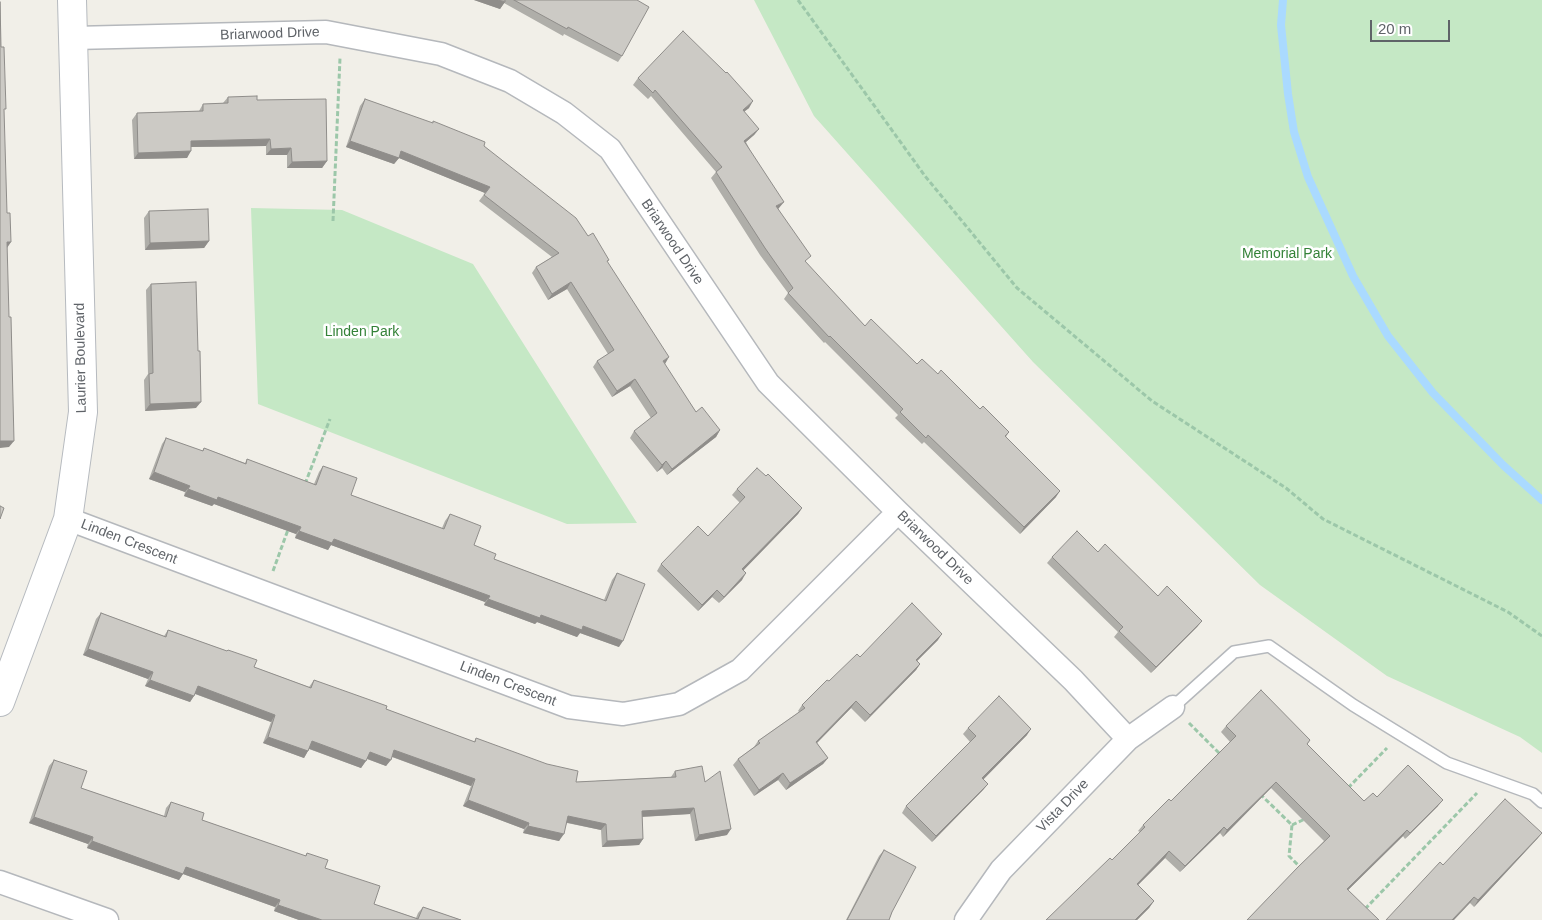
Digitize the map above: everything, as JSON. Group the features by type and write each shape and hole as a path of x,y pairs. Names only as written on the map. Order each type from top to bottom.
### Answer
{"street":[{"name":"Laurier Boulevard","path":"0,702 7,660 68,519 83,412 72,0"},
{"name":"Briarwood Drive","path":"74,38 326,32 441,54 510,82 564,113 610,149 768,384 1073,680 1128,739"},
{"name":"Linden Crescent","path":"68,519 569,707 623,714 679,704 740,670 898,512"},
{"name":"Vista Drive","path":"966,920 1000,870 1128,739 1173,707"},
{"path":"0,882 106,920"}],"lane":[{"path":"1173,707 1234,652 1269,646 1353,705 1447,763 1532,794 1542,802"}],"path":[{"path":"798,0 925,176 1017,288 1152,401 1286,488 1323,519 1508,612 1542,636"},
{"path":"333,221 340,35"},
{"path":"302,492 330,419"},
{"path":"264,592 292,520"},
{"path":"1173,707 1222,756"},
{"path":"1347,789 1401,734"},
{"path":"1361,913 1491,779"},
{"path":"1257,791 1292,825"},
{"path":"1292,825 1309,816"},
{"path":"1292,825 1289,856 1302,869"}],"green space":[{"name":"Memorial Park","path":"754,0 1542,0 1542,753 1520,737 1387,676 1260,585 1033,362 814,116"},
{"name":"Linden Park","path":"251,208 342,210 473,264 637,523 567,524 258,404"}],"building":[{"path":"514,0 637,0 649,7 622,56"},
{"path":"0,2 1,47 4,47 7,213 10,213 11,242 7,242 14,441 0,441"},
{"path":"683,31 727,72 753,101 743,110 759,129 744,141 784,202 776,206 811,256 805,261 865,326 871,319 917,364 922,359 938,374 941,370 980,409 983,406 1009,432 1005,436 1060,491 1024,527 928,435 926,438 900,412 903,409 829,337 788,293 793,288 716,172 722,167 655,90 653,93 638,78"},
{"path":"257,96 257,100 326,99 327,161 292,162 291,148 271,149 270,139 191,141 191,151 138,153 137,113 203,111 203,104 228,103 228,97"},
{"path":"365,99 433,123 433,121 485,142 484,146 576,218 588,236 593,233 609,260 607,261 669,357 663,361 696,412 702,407 720,430 672,469 666,461 662,465 634,431 657,413 635,379 617,391 597,361 614,350 571,282 552,294 536,267 559,253 484,195 490,187 401,151 399,158 350,141"},
{"path":"208,209 209,241 150,243 149,211"},
{"path":"196,282 201,402 150,404 149,374 153,373 151,284"},
{"path":"166,438 203,451 204,448 246,464 247,459 316,485 323,466 357,478 351,495 444,529 450,514 481,526 474,545 496,554 494,559 606,601 617,573 645,584 623,641 583,626 582,630 541,615 540,618 488,599 490,596 334,539 332,543 299,531 301,527 218,497 217,500 188,489 190,486 154,472"},
{"path":"757,468 766,476 768,474 802,508 742,569 746,573 724,597 717,590 702,605 661,564 698,526 708,536 745,497 737,489"},
{"path":"0,506 4,508 0,519"},
{"path":"1077,531 1098,552 1105,544 1158,596 1167,586 1202,621 1156,667 1119,631 1123,627 1052,557"},
{"path":"912,603 942,634 916,660 920,664 870,715 856,701 816,742 828,758 790,783 783,773 759,790 738,759 760,743 758,741 805,708 802,705 827,680 829,681 857,654 860,657"},
{"path":"101,613 166,637 168,630 257,660 254,667 311,688 314,680 387,706 386,709 475,742 476,738 547,764 578,771 576,782 676,777 675,771 702,766 705,782 720,771 731,829 699,835 694,808 642,811 643,839 607,841 606,824 568,816 564,834 528,826 529,823 468,800 475,779 394,750 391,760 370,752 366,761 312,741 308,751 268,737 275,715 198,686 194,696 150,680 153,672 88,649"},
{"path":"1261,690 1310,740 1307,744 1364,801 1373,793 1377,797 1408,765 1443,800 1410,833 1407,830 1347,889 1379,920 1247,920 1330,836 1276,782 1227,830 1224,827 1185,866 1169,851 1137,884 1154,901 1135,920 1046,920 1110,858 1112,860 1145,827 1143,825 1169,799 1171,801 1236,736 1226,726"},
{"path":"999,696 1031,729 982,778 988,784 936,836 906,806 976,736 968,728"},
{"path":"54,760 87,771 81,788 166,817 171,802 204,813 202,820 306,856 307,853 328,860 325,868 380,886 374,904 418,919 423,907 461,920 322,920 278,905 280,900 186,867 183,874 92,841 93,837 34,817"},
{"path":"1505,799 1542,833 1478,900 1474,897 1452,920 1386,920 1440,862 1443,865"},
{"path":"884,850 916,867 889,920 847,920"}],"waterway":[{"path":"1283,0 1281,25 1294,132 1308,177 1353,276 1388,336 1433,393 1503,465 1542,500"}]}
